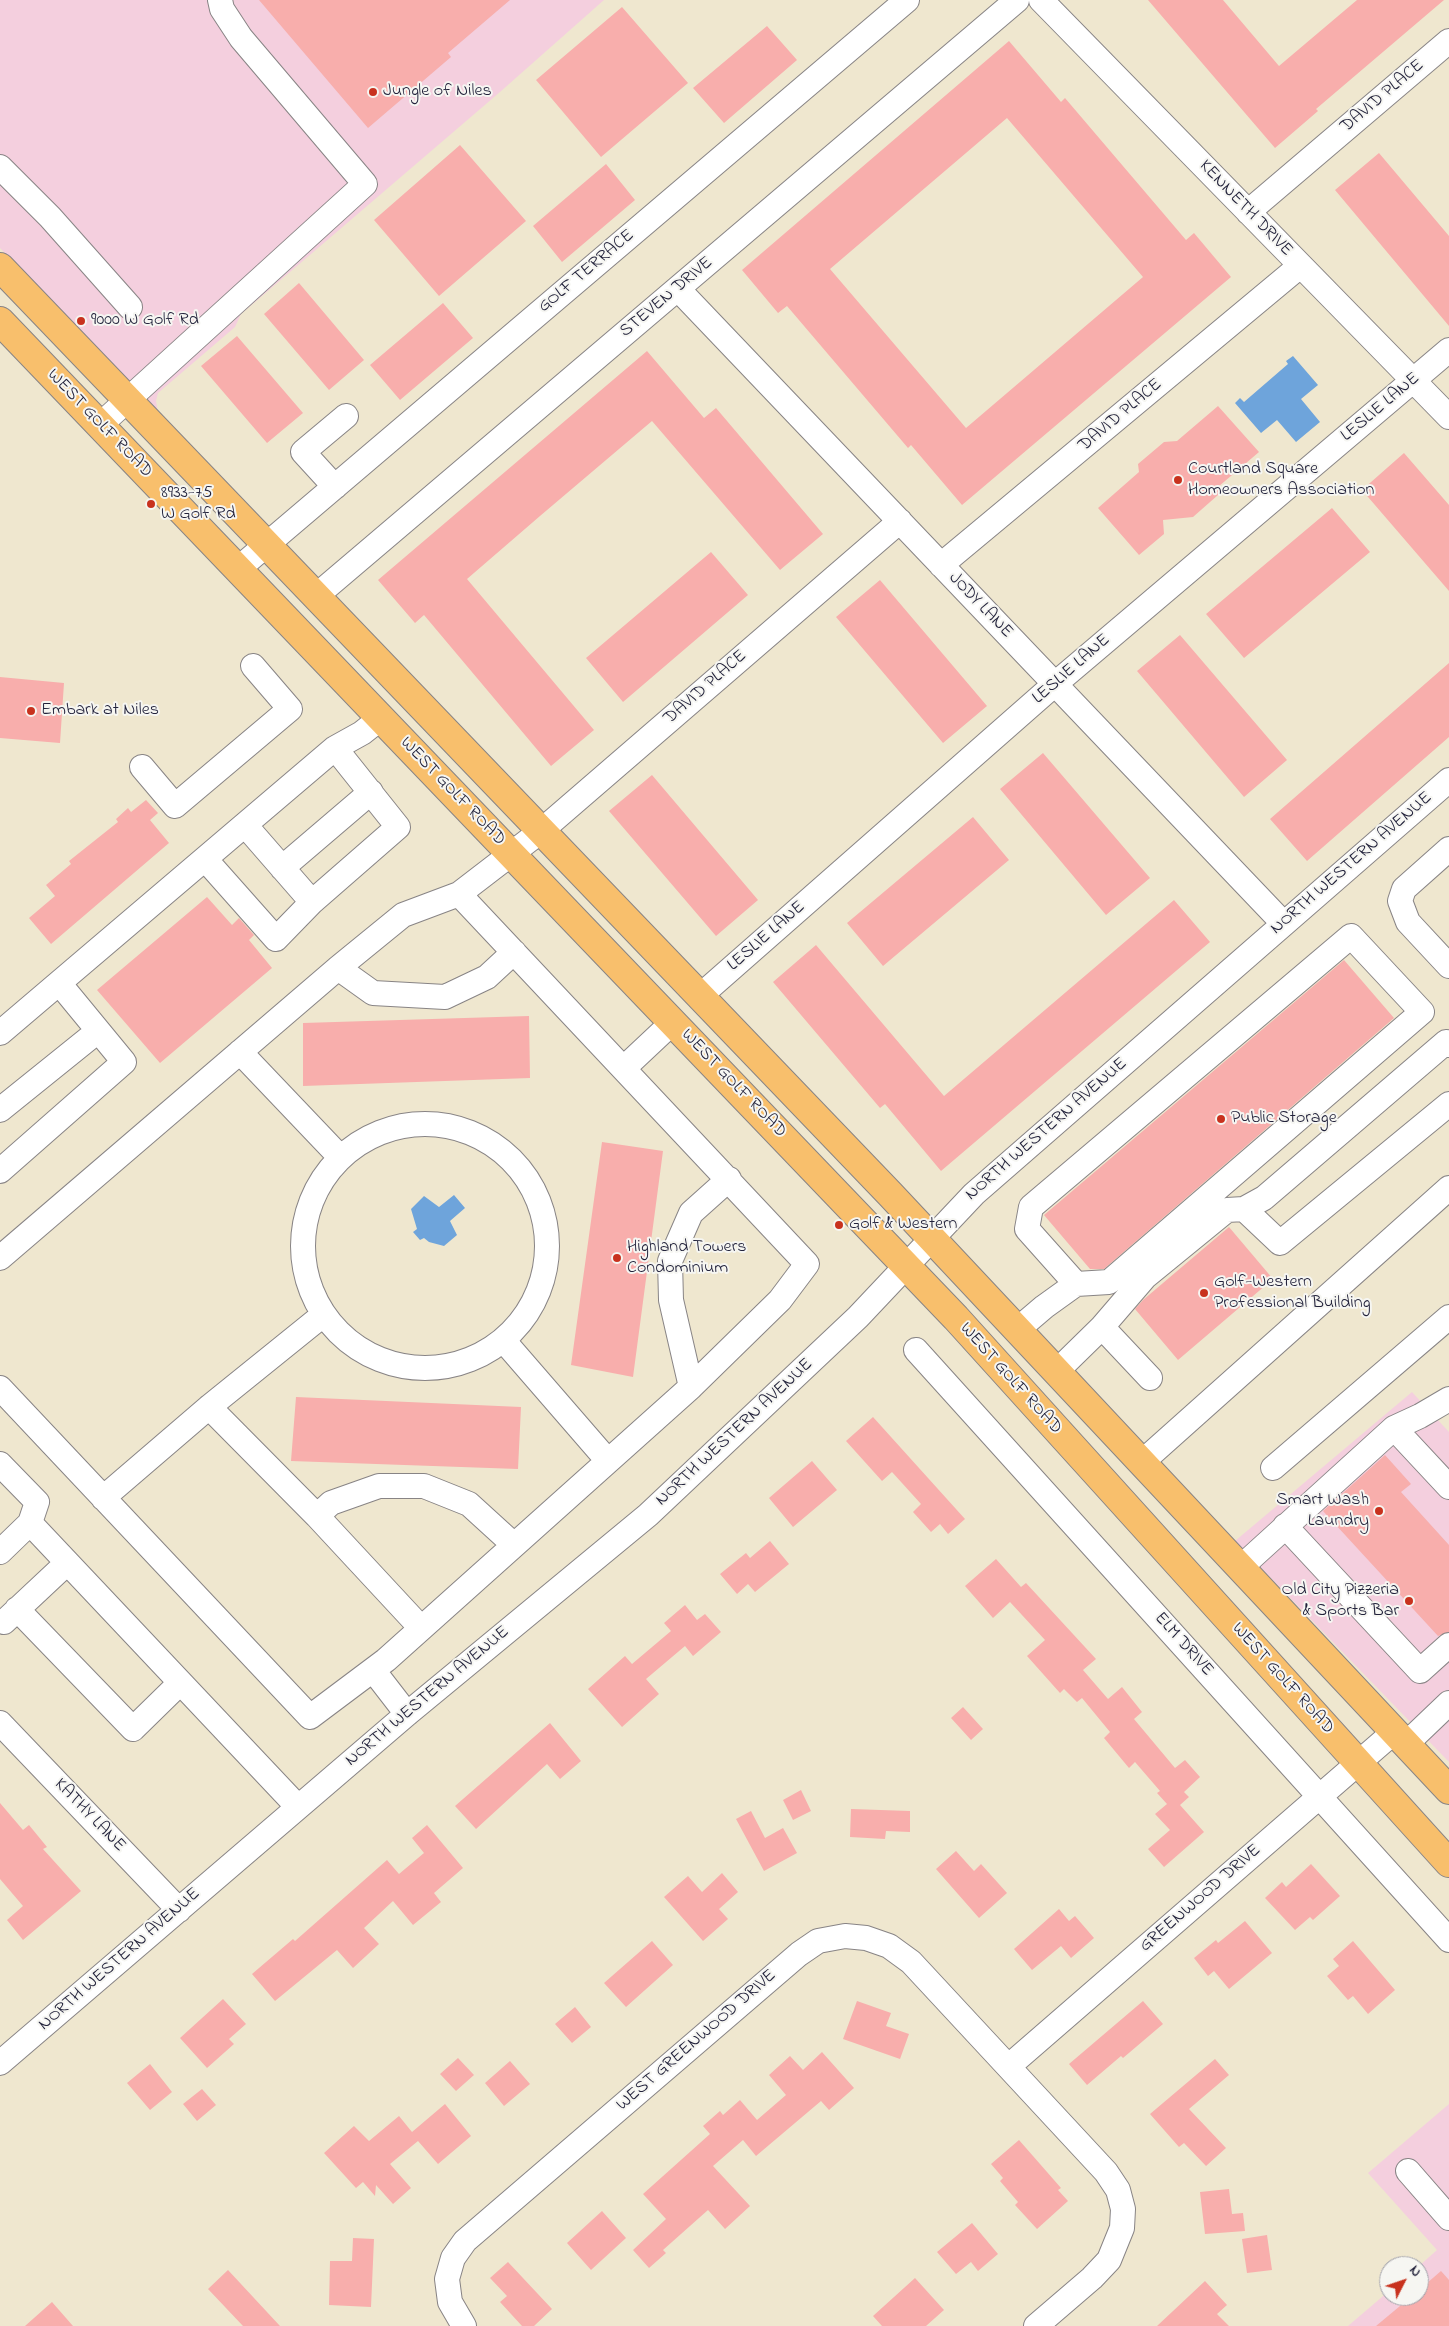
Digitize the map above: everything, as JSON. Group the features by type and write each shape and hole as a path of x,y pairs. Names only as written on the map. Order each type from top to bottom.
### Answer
{"main road":[{"name":"WEST GOLF ROAD","path":"0,267 932,1238 1140,1463 1449,1790"},
{"name":"WEST GOLF ROAD","path":"0,321 906,1266 1449,1863"}],"street":[{"path":"100,425 365,184 241,38 222,9 220,0"},
{"name":"GOLF TERRACE","path":"238,569 907,0"},
{"name":"STEVEN DRIVE","path":"316,596 1017,0"},
{"name":"KENNETH DRIVE","path":"1041,0 1449,417"},
{"name":"DAVID PLACE","path":"1248,212 1449,41"},
{"path":"0,167 52,219 130,307"},
{"name":"DAVID PLACE","path":"941,565 1300,266"},
{"name":"JODY LANE","path":"678,289 1283,923"},
{"name":"LESLIE LANE","path":"700,996 1055,684 1449,350"},
{"path":"335,487 303,452 346,416"},
{"name":"DAVID PLACE","path":"0,1258 338,968 403,915 459,894 541,831 900,521"},
{"path":"142,767 175,806 290,709 253,666"},
{"path":"0,1033 335,748 362,733 381,718"},
{"path":"205,859 276,940 312,902 398,826 335,748"},
{"name":"NORTH WESTERN AVENUE","path":"0,2063 407,1714 648,1515 858,1317 974,1194 1449,780"},
{"path":"282,868 370,792"},
{"path":"245,825 312,902"},
{"path":"1449,849 1404,889 1400,901 1408,922 1449,966"},
{"path":"0,1388 310,1717 373,1670 421,1628 691,1387 780,1300 808,1264 459,894"},
{"path":"1017,1330 1044,1307 1076,1284 1109,1282 1422,1012 1351,936 1031,1207 1027,1229 1076,1284"},
{"path":"338,968 373,993 445,997 488,977 514,952"},
{"path":"0,1171 124,1062 59,984"},
{"path":"624,1068 673,1022"},
{"path":"0,1110 98,1031"},
{"path":"1056,1372 1102,1327 1145,1277 1227,1210 1244,1209 1264,1198 1446,1042 1449,1045"},
{"path":"240,1052 340,1157"},
{"path":"1244,1209 1280,1243 1449,1104"},
{"path":"410,1124 449,1125 486,1139 517,1164 539,1198 548,1236 547,1256 545,1275 530,1312 504,1342 469,1362 428,1370 388,1363 351,1345 323,1315 311,1291 303,1259 306,1208 325,1174 340,1157 372,1135 391,1129 410,1124"},
{"path":"691,1387 671,1300 670,1261 691,1213 729,1179"},
{"path":"1140,1463 1449,1188"},
{"path":"103,1498 210,1407 323,1315"},
{"path":"1273,1468 1449,1316"},
{"path":"1102,1327 1150,1378"},
{"path":"504,1342 608,1461"},
{"name":"ELM DRIVE","path":"916,1350 1449,1940"},
{"path":"1240,1568 1394,1428 1449,1400"},
{"path":"210,1407 317,1516 421,1628"},
{"path":"1394,1428 1449,1487"},
{"path":"0,1464 37,1502 30,1524 0,1552"},
{"path":"317,1516 331,1503 379,1486 424,1486 469,1504 514,1545"},
{"path":"30,1524 298,1807"},
{"path":"1285,1526 1420,1671 1449,1646"},
{"path":"67,1563 5,1618 133,1729 180,1682"},
{"path":"373,1670 407,1714"},
{"name":"GREENWOOD DRIVE","path":"1008,2066 1358,1763 1400,1738 1449,1703"},
{"name":"KATHY LANE","path":"0,1723 179,1910"},
{"name":"WEST GREENWOOD DRIVE","path":"464,2326 450,2302 447,2279 453,2258 465,2241 798,1954 818,1941 844,1936 866,1938 889,1946 911,1962 1106,2172 1118,2190 1123,2209 1122,2228 1109,2260 1092,2278 1036,2326"},
{"path":"1408,2171 1449,2218"}],"shaded area":[{"path":"0,0 604,0 500,92 241,314 235,327 158,393 156,401 158,412 0,248"},
{"path":"1412,1392 1449,1432 1449,1762 1235,1541"},
{"path":"1449,2104 1449,2326 1348,2326 1379,2300 1379,2306 1429,2306 1429,2257 1437,2250 1368,2173"}],"water":[{"path":"1293,356 1318,385 1301,399 1320,422 1296,442 1277,420 1261,433 1235,403 1240,398 1244,402 1288,364 1286,361"},
{"path":"454,1195 465,1208 450,1221 457,1235 444,1246 429,1242 424,1238 420,1240 413,1232 417,1229 411,1209 424,1196 439,1207"}],"building":[{"name":"Jungle of Niles","path":"259,0 510,0 448,53 451,57 368,128"},
{"path":"1148,0 1223,0 1279,66 1357,0 1444,0 1316,109 1318,111 1275,148"},
{"path":"622,7 688,83 601,157 536,80"},
{"path":"767,26 797,60 724,123 693,88"},
{"path":"1009,41 1061,102 1065,98 1186,240 1194,233 1231,277 962,505 911,445 908,448 787,306 778,313 742,270","holes":["1007,118 1143,277 966,428 830,269"]},
{"path":"460,145 526,221 439,296 374,220"},
{"path":"1379,153 1449,236 1449,326 1335,190"},
{"path":"606,164 635,200 562,262 533,226"},
{"path":"299,283 364,360 329,390 264,314"},
{"path":"443,303 473,338 400,400 370,365"},
{"path":"237,336 303,413 267,443 201,366"},
{"path":"647,351 704,418 716,408 823,534 780,570 652,421 540,516 467,579 594,730 551,766 424,615 415,623 378,580"},
{"name":"Courtland Square Homeowners Association","path":"1218,406 1259,452 1218,487 1218,495 1193,517 1163,520 1164,534 1139,555 1098,508 1139,472 1138,464 1164,442 1177,441"},
{"path":"1404,453 1449,505 1449,591 1362,490"},
{"path":"1332,508 1370,552 1244,658 1206,614"},
{"path":"711,552 748,595 623,702 586,658"},
{"path":"880,580 987,706 943,743 836,617"},
{"path":"1180,635 1287,760 1244,797 1137,671"},
{"path":"1449,663 1449,737 1307,861 1270,819"},
{"name":"Embark at Niles","path":"0,677 64,683 60,743 0,738"},
{"path":"1043,753 1150,878 1106,915 1000,789"},
{"path":"652,775 758,900 716,936 609,811"},
{"path":"146,800 158,813 150,820 169,843 51,944 29,918 55,896 46,885 71,864 69,861 118,822 116,819 128,808 131,812"},
{"path":"973,817 1009,860 883,966 847,923"},
{"path":"207,897 232,925 239,918 254,935 249,940 272,968 160,1063 97,990"},
{"path":"1174,900 1210,942 941,1171 885,1104 880,1108 773,982 816,945 944,1096"},
{"name":"Public Storage","path":"1344,960 1394,1018 1104,1269 1090,1269 1044,1215"},
{"path":"529,1016 530,1078 303,1086 303,1023"},
{"name":"Highland Towers Condominium","path":"602,1142 663,1151 633,1377 571,1365"},
{"name":"Golf-Western Professional Building","path":"1229,1227 1273,1279 1178,1360 1135,1309 1143,1300"},
{"path":"296,1397 521,1407 518,1469 291,1461"},
{"path":"873,1417 965,1519 948,1534 940,1524 931,1532 913,1512 921,1504 892,1472 882,1481 846,1441"},
{"path":"1385,1455 1411,1484 1401,1492 1449,1545 1449,1632 1438,1636 1323,1511"},
{"path":"812,1461 837,1490 793,1527 769,1498"},
{"path":"770,1541 789,1564 755,1592 748,1584 737,1594 720,1574 746,1553 750,1558"},
{"path":"996,1559 1021,1587 1026,1583 1096,1659 1083,1670 1108,1699 1122,1687 1142,1712 1134,1719 1175,1768 1185,1760 1200,1777 1184,1792 1189,1797 1180,1805 1204,1832 1164,1867 1148,1849 1170,1830 1155,1814 1167,1804 1157,1793 1160,1791 1135,1762 1129,1768 1104,1738 1110,1732 1082,1698 1077,1702 1064,1689 1060,1693 1027,1656 1045,1640 1010,1602 993,1618 965,1586"},
{"path":"685,1605 697,1620 705,1614 721,1632 693,1656 685,1646 646,1679 659,1694 622,1727 588,1689 625,1656 632,1664 671,1631 664,1623"},
{"path":"963,1707 983,1729 971,1740 951,1718"},
{"path":"550,1723 581,1761 560,1779 547,1764 476,1829 455,1806"},
{"path":"801,1790 811,1811 793,1820 783,1800"},
{"path":"0,1803 23,1830 29,1825 47,1847 43,1849 81,1891 23,1940 7,1920 23,1906 0,1879"},
{"path":"851,1809 910,1811 910,1832 886,1831 885,1839 850,1837"},
{"path":"751,1811 765,1838 783,1828 797,1853 764,1871 736,1819"},
{"path":"427,1825 463,1868 434,1893 441,1902 413,1925 393,1901 364,1928 379,1944 353,1968 337,1950 275,2001 252,1974 293,1939 295,1941 387,1860 399,1874 424,1853 412,1838"},
{"path":"956,1851 974,1871 981,1864 1007,1893 979,1918 936,1869"},
{"path":"1311,1864 1340,1896 1313,1920 1310,1917 1295,1930 1265,1898 1282,1882 1286,1887"},
{"path":"722,1873 738,1892 719,1909 728,1919 703,1941 664,1897 688,1876 702,1892"},
{"path":"1059,1909 1069,1921 1075,1916 1094,1938 1071,1958 1061,1946 1032,1970 1014,1949"},
{"path":"1245,1921 1272,1953 1229,1989 1214,1971 1208,1976 1194,1958 1216,1940 1218,1943"},
{"path":"652,1941 673,1965 626,2007 604,1983"},
{"path":"1353,1941 1395,1990 1368,2014 1353,1996 1348,2000 1327,1976 1339,1966 1333,1959"},
{"path":"223,1999 246,2024 229,2039 234,2044 207,2068 180,2038"},
{"path":"857,2001 891,2013 886,2026 909,2034 900,2059 843,2039"},
{"path":"1143,2001 1163,2024 1087,2085 1069,2064"},
{"path":"575,2007 591,2027 572,2043 555,2024"},
{"path":"822,2052 854,2088 829,2110 821,2101 756,2156 743,2140 713,2166 750,2206 725,2229 708,2210 663,2250 666,2253 649,2268 633,2250 666,2219 643,2194 710,2134 703,2126 720,2111 723,2115 740,2100 757,2120 786,2095 769,2075 790,2056 803,2070"},
{"path":"458,2058 474,2075 456,2091 440,2074"},
{"path":"1215,2059 1229,2075 1189,2109 1226,2148 1206,2166 1184,2143 1179,2147 1150,2114"},
{"path":"510,2061 530,2084 504,2106 485,2083"},
{"path":"150,2064 172,2092 150,2110 127,2083"},
{"path":"202,2089 216,2105 197,2121 183,2104"},
{"path":"445,2104 471,2136 438,2164 418,2141 390,2164 411,2188 393,2204 376,2185 375,2196 363,2182 356,2188 324,2153 354,2126 369,2141 399,2116 412,2132"},
{"path":"1019,2140 1061,2188 1058,2190 1068,2201 1037,2229 1015,2205 1018,2202 1000,2181 1003,2178 991,2164"},
{"path":"1229,2189 1232,2214 1243,2213 1245,2231 1205,2234 1200,2192"},
{"path":"602,2211 626,2238 591,2270 567,2243"},
{"path":"972,2223 998,2254 978,2271 971,2262 956,2274 937,2252"},
{"path":"1267,2235 1272,2270 1247,2273 1242,2239"},
{"path":"353,2238 374,2239 371,2307 329,2305 330,2261 352,2261"},
{"path":"508,2262 552,2309 534,2326 522,2326 500,2302 507,2296 490,2278"},
{"path":"228,2270 280,2326 243,2326 208,2289"},
{"path":"1441,2271 1449,2280 1449,2326 1376,2326 1400,2306 1429,2306 1429,2281"},
{"path":"915,2278 944,2310 926,2326 882,2326 873,2316"},
{"path":"1205,2281 1227,2305 1217,2314 1229,2326 1157,2326"},
{"path":"52,2302 73,2326 25,2326"}],"place":[{"name":"Jungle of Niles","path":"373,92"},
{"name":"9000 W Golf Rd","path":"81,321"},
{"name":"Courtland Square Homeowners Association","path":"1178,480"},
{"name":"8933-75 W Golf Rd","path":"151,504"},
{"name":"Embark at Niles","path":"31,711"},
{"name":"Public Storage","path":"1221,1119"},
{"name":"Golf & Western","path":"839,1225"},
{"name":"Highland Towers Condominium","path":"617,1258"},
{"name":"Golf-Western Professional Building","path":"1204,1293"},
{"name":"Smart Wash Laundry","path":"1379,1511"},
{"name":"Old City Pizzeria & Sports Bar","path":"1409,1601"}]}
